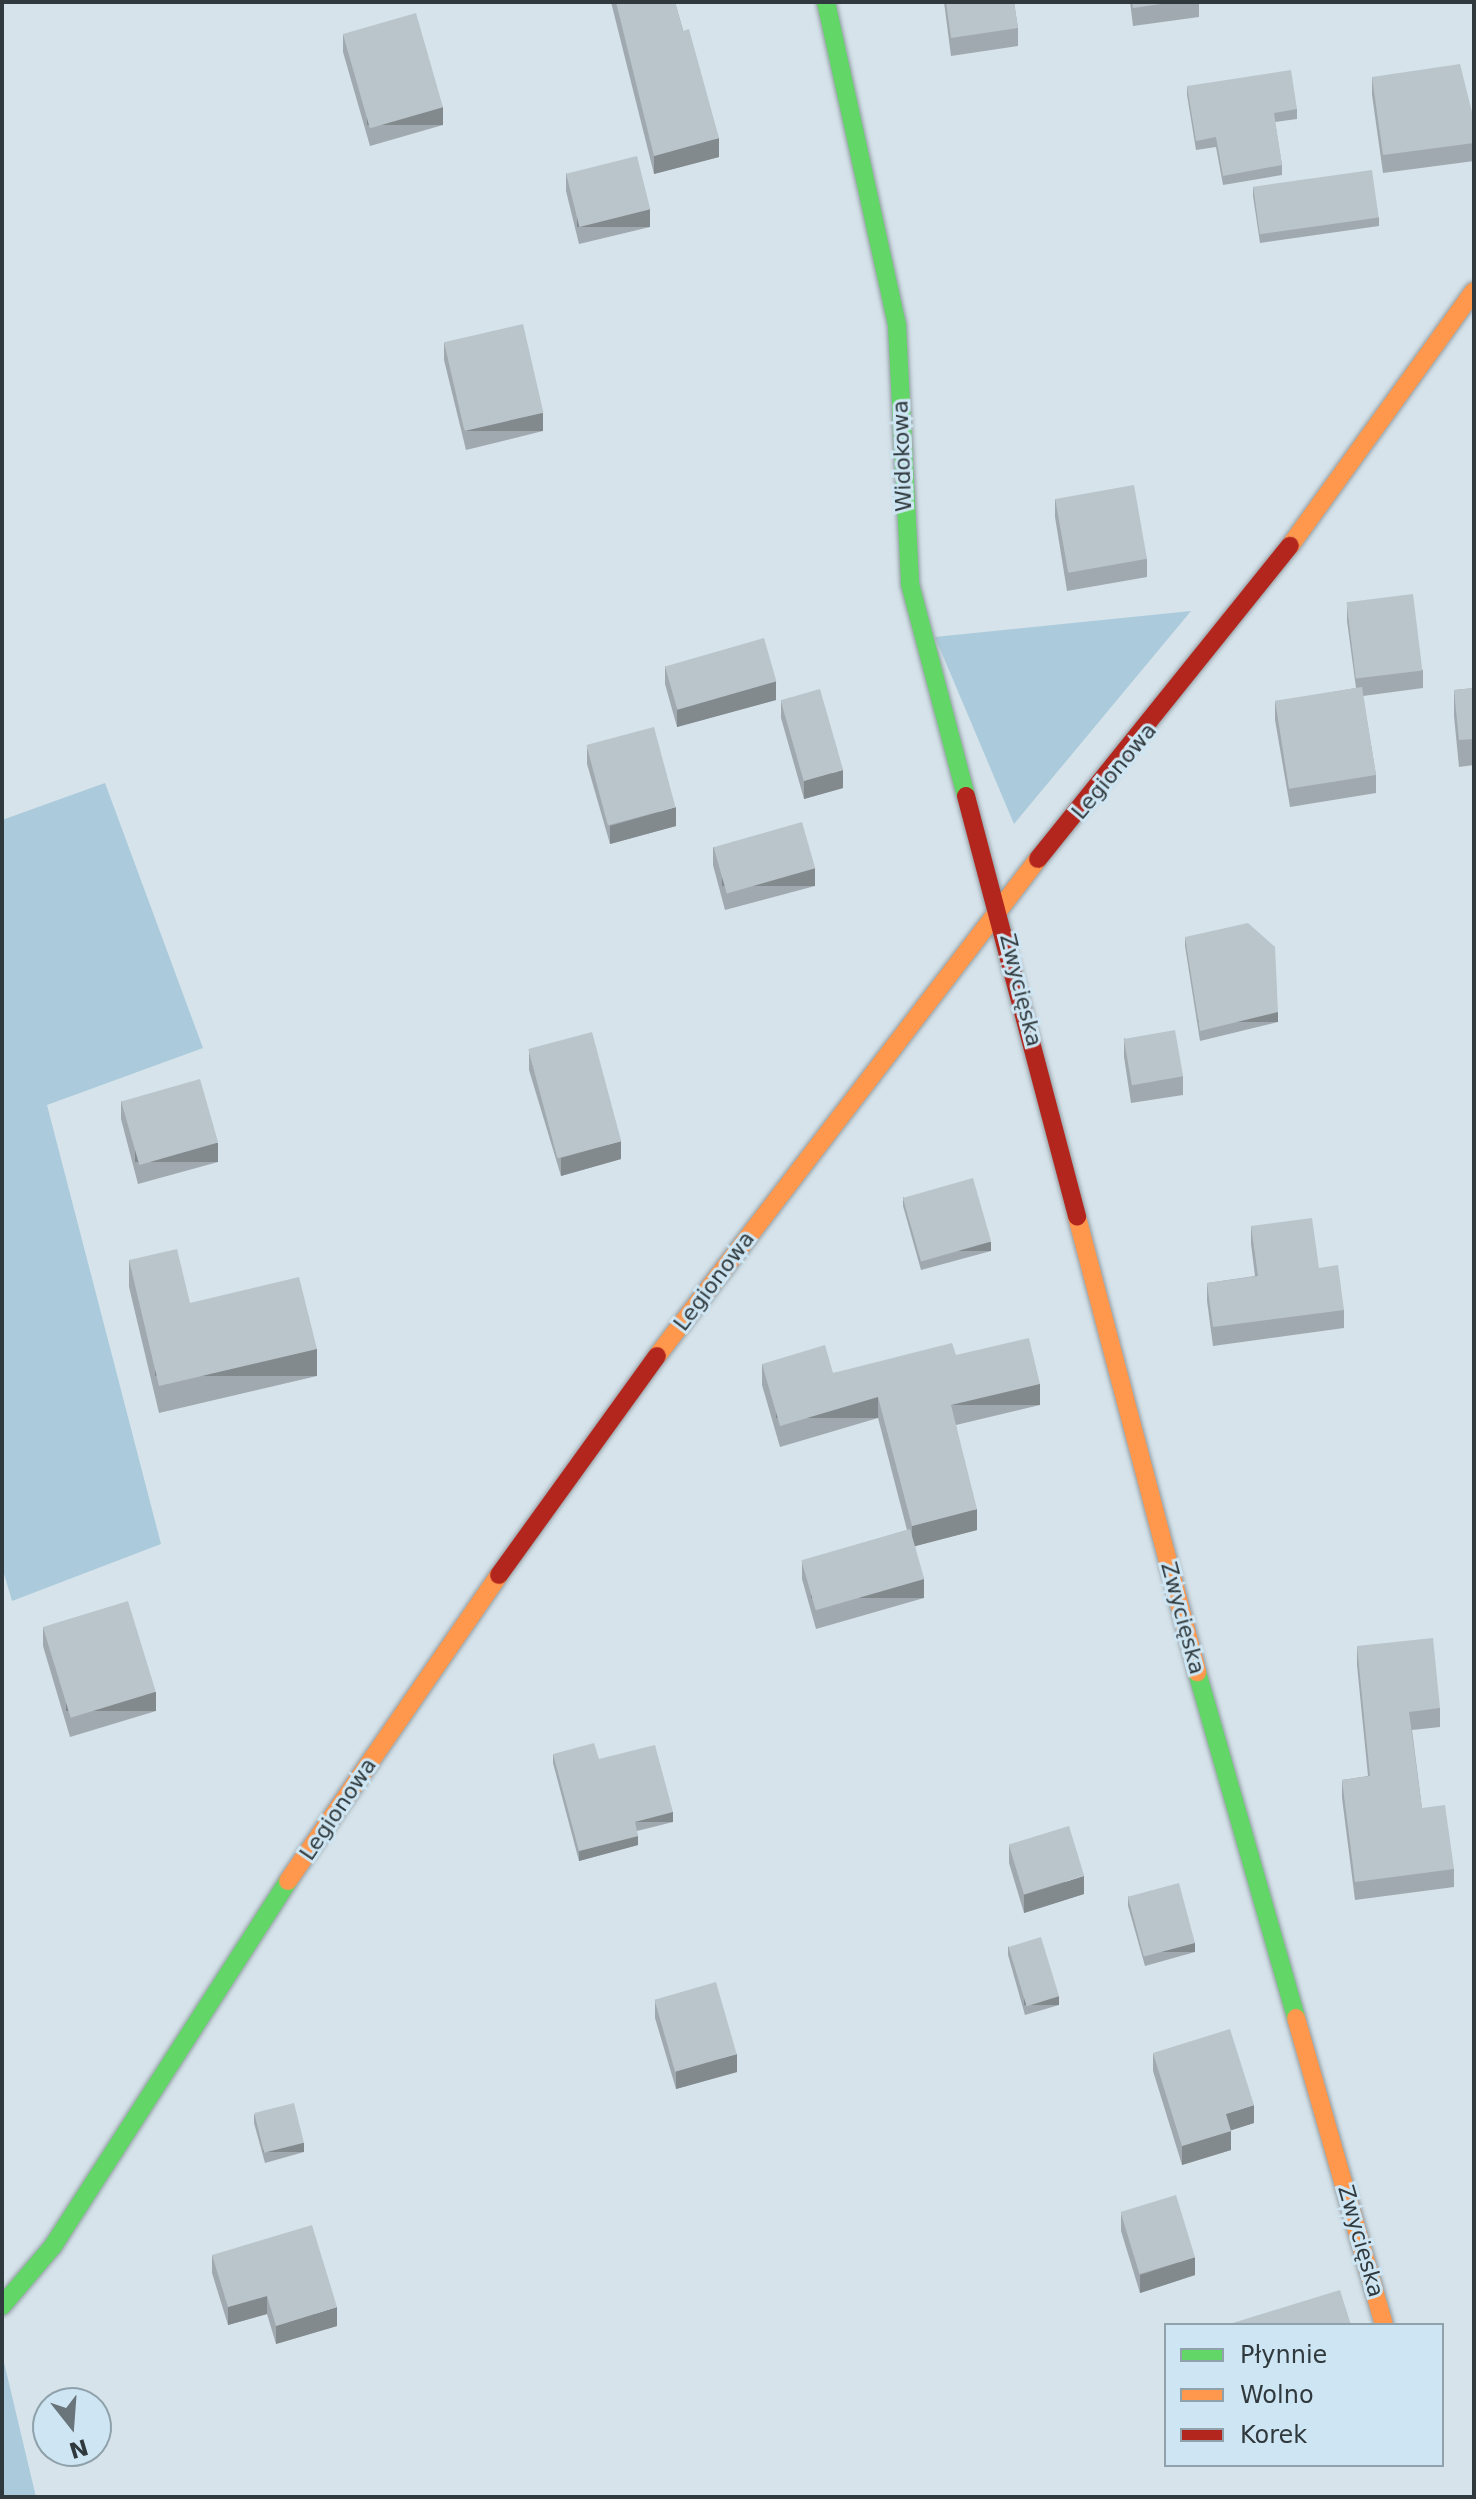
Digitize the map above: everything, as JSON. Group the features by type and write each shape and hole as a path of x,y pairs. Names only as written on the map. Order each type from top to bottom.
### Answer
{"street":[{"name":"Widokowa","path":"826,2 897,325 910,584 999,906"},
{"name":"Legionowa","path":"2,2306 53,2246 283,1889 590,1444 999,906 1251,600 1474,291"},
{"name":"Zwycięska","path":"999,906 1191,1651 1383,2323"}],"shaded area":[{"path":"1191,611 1014,824 935,637"},
{"path":"105,783 203,1048 47,1105 161,1544 12,1601 2,1567 2,820"},
{"path":"2,2354 36,2497 2,2497"}],"building":[{"path":"616,2 675,2 683,31 689,29 719,138 654,156"},
{"path":"946,2 1014,2 1018,28 951,38"},
{"path":"1132,2 1175,2 1133,8"},
{"path":"416,13 443,107 370,128 343,34"},
{"path":"1460,64 1474,120 1474,143 1383,155 1372,77"},
{"path":"1291,70 1297,109 1274,113 1282,165 1223,176 1216,137 1196,141 1187,86"},
{"path":"637,156 650,209 579,227 566,174"},
{"path":"1372,170 1379,218 1260,234 1253,187"},
{"path":"523,324 543,413 465,431 444,342"},
{"path":"1134,485 1147,559 1068,573 1055,499"},
{"path":"1413,594 1422,670 1356,679 1346,602"},
{"path":"764,638 776,681 677,710 665,666"},
{"path":"1362,687 1376,775 1289,789 1275,701"},
{"path":"1474,688 1474,739 1459,740 1454,690"},
{"path":"820,689 843,770 804,781 781,700"},
{"path":"654,727 675,807 608,825 586,745"},
{"path":"802,822 815,868 727,893 714,847"},
{"path":"1248,923 1275,947 1278,1012 1200,1031 1185,937"},
{"path":"1175,1030 1183,1076 1132,1085 1124,1039"},
{"path":"592,1032 621,1141 557,1158 528,1049"},
{"path":"200,1079 218,1142 139,1165 121,1102"},
{"path":"973,1178 991,1241 921,1262 903,1198"},
{"path":"1312,1218 1319,1268 1338,1265 1344,1310 1213,1327 1207,1283 1258,1276 1251,1226"},
{"path":"177,1249 190,1303 299,1277 317,1349 159,1386 129,1260"},
{"path":"1029,1338 1040,1384 951,1405 977,1509 912,1526 878,1397 780,1426 762,1364 825,1345 833,1373 952,1343 956,1355"},
{"path":"910,1529 924,1579 816,1610 801,1560"},
{"path":"128,1601 156,1692 71,1718 43,1627"},
{"path":"1433,1638 1440,1708 1409,1712 1422,1808 1445,1805 1454,1869 1355,1882 1342,1780 1370,1776 1357,1646"},
{"path":"594,1743 599,1759 655,1745 673,1812 635,1822 638,1836 579,1851 553,1754"},
{"path":"1069,1826 1084,1876 1024,1894 1009,1844"},
{"path":"1179,1883 1195,1943 1144,1957 1128,1897"},
{"path":"1041,1937 1059,1996 1027,2006 1008,1947"},
{"path":"716,1982 737,2054 675,2072 654,2000"},
{"path":"1230,2029 1254,2105 1226,2114 1231,2131 1182,2146 1153,2053"},
{"path":"294,2103 304,2143 264,2153 254,2113"},
{"path":"1176,2195 1195,2257 1140,2274 1121,2212"},
{"path":"312,2225 337,2307 276,2326 267,2296 228,2307 212,2255"},
{"path":"1340,2290 1350,2323 1233,2323"}],"traffic: fast":[{"path":"826,2 897,325 910,584 966,796"},
{"path":"1197,1672 1296,2018"},
{"path":"2,2306 53,2246 288,1881"}],"traffic: slow":[{"path":"1290,546 1474,291"},
{"path":"657,1356 1038,859"},
{"path":"1077,1217 1197,1672"},
{"path":"288,1881 499,1575"},
{"path":"1296,2018 1383,2323"}],"traffic: jam":[{"path":"1038,859 1290,546"},
{"path":"966,796 1077,1217"},
{"path":"499,1575 657,1356"}]}
